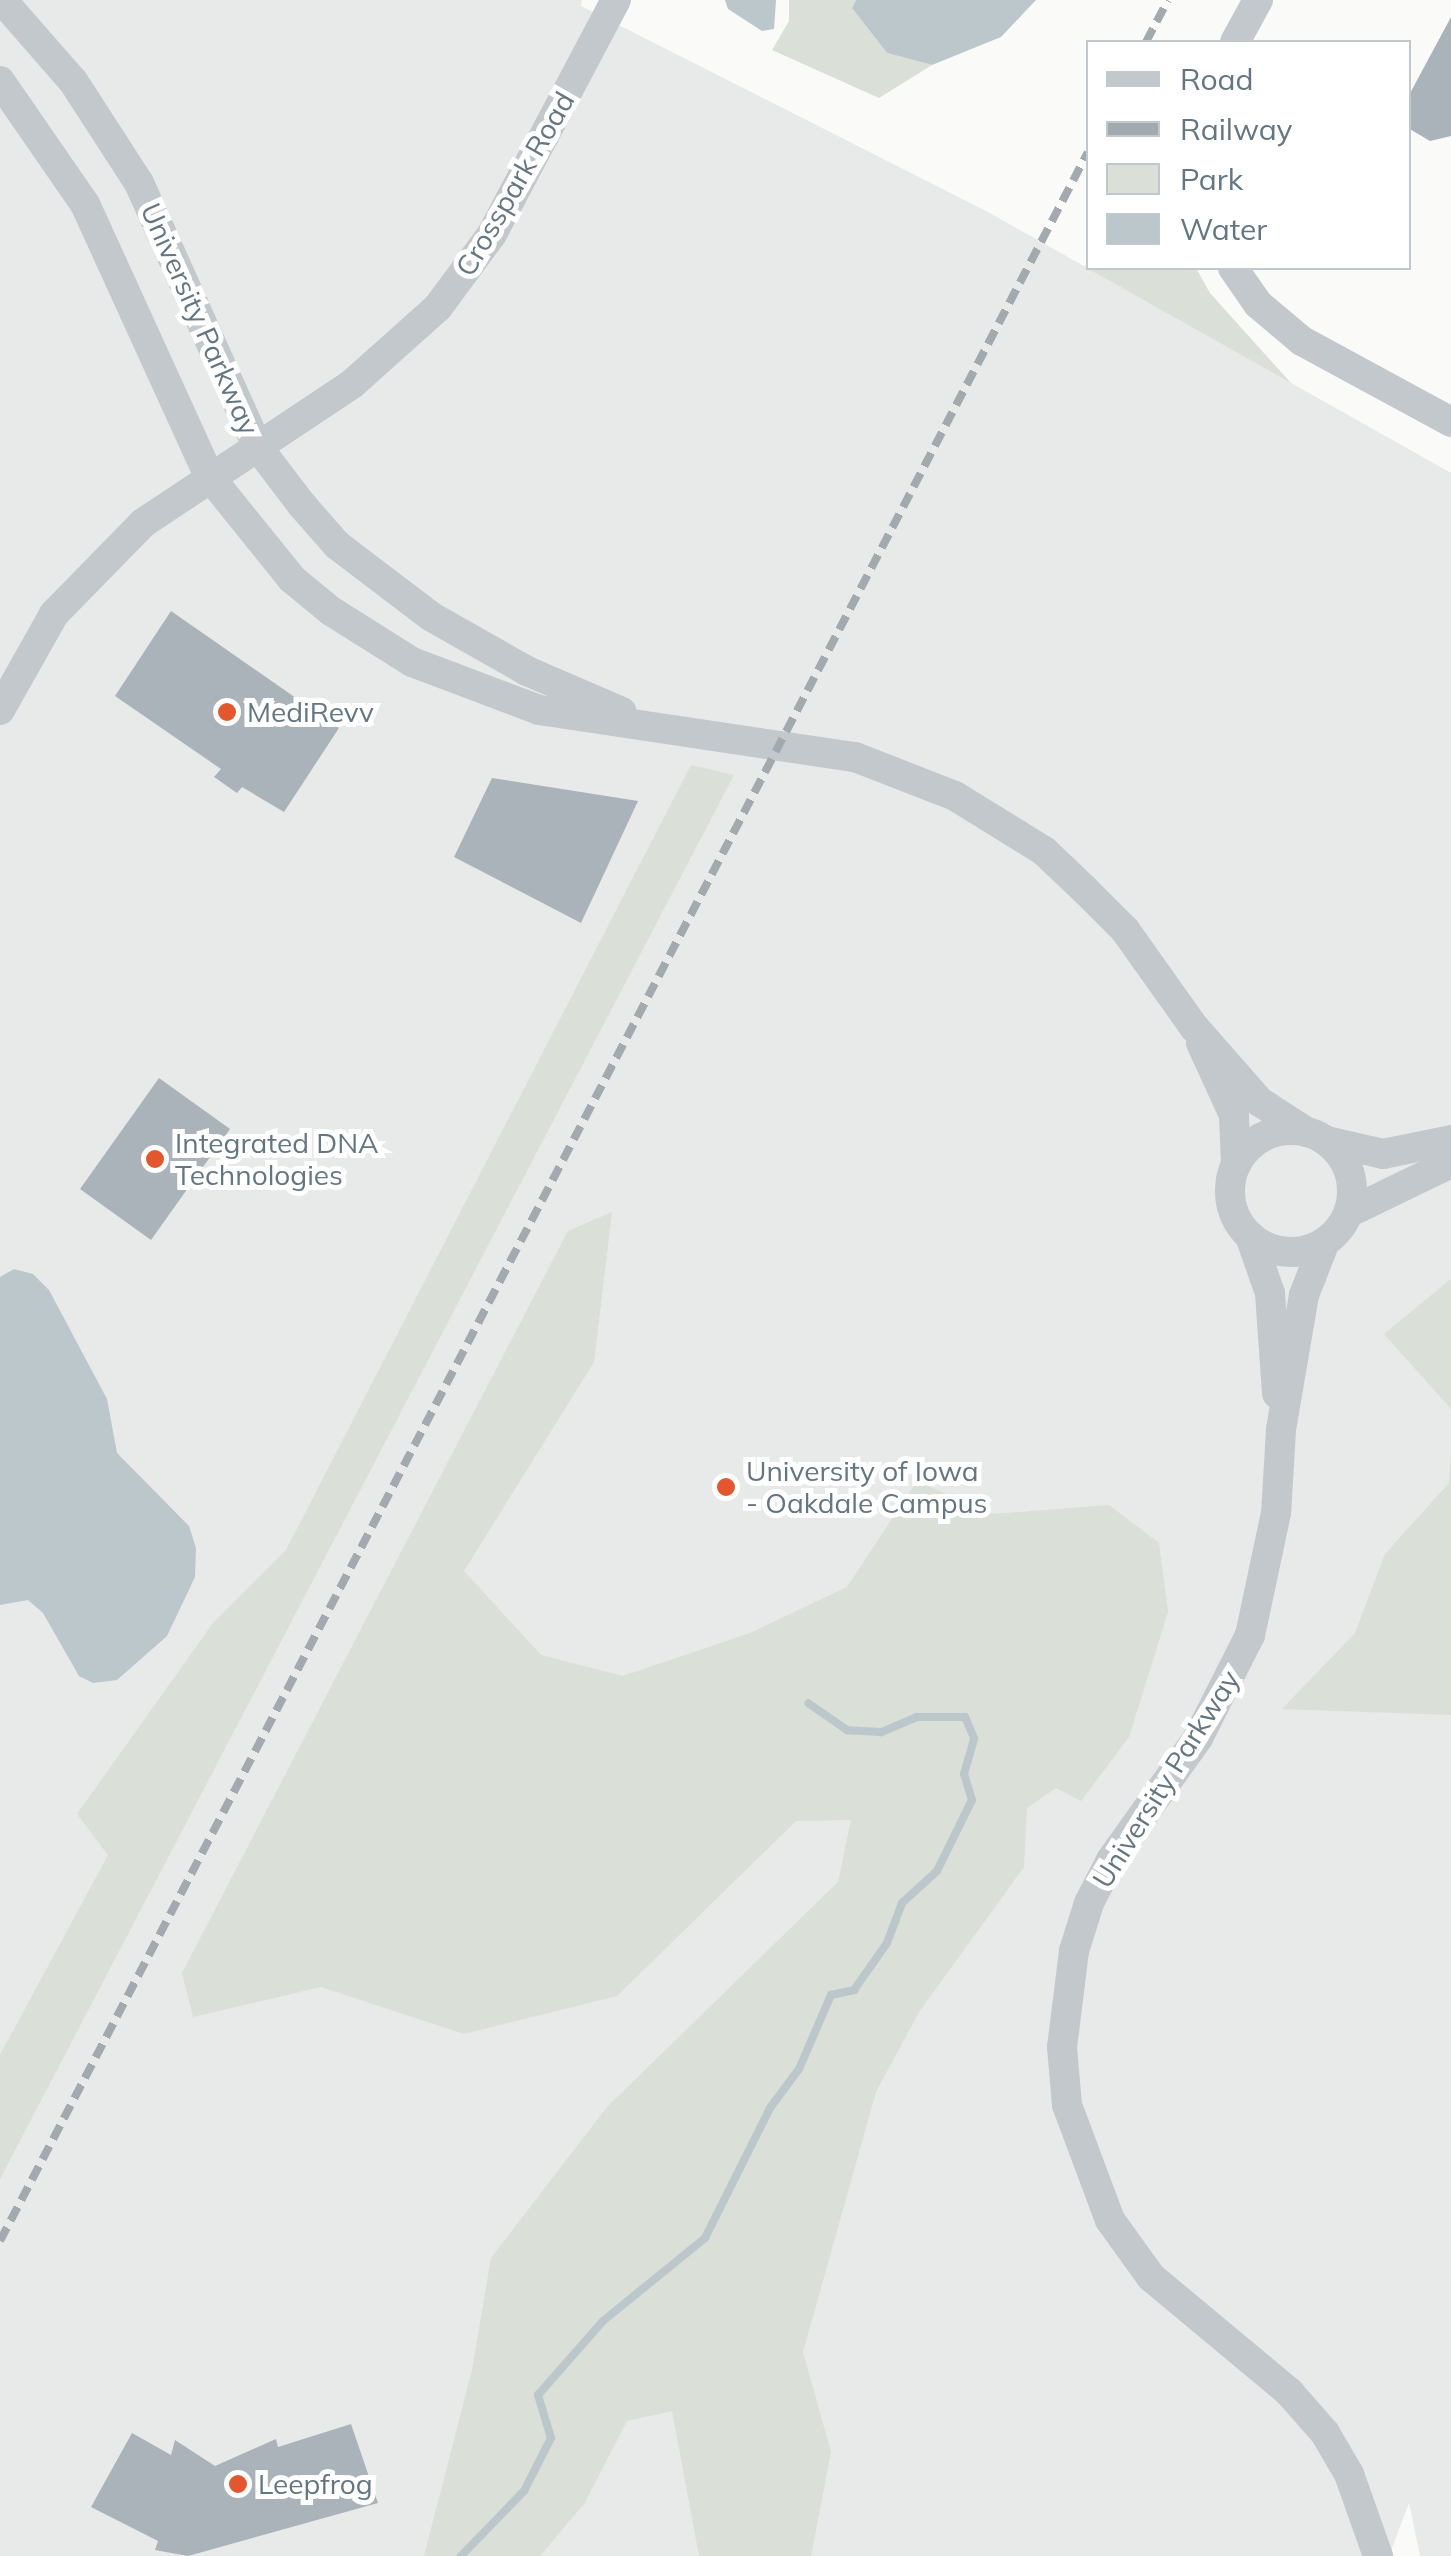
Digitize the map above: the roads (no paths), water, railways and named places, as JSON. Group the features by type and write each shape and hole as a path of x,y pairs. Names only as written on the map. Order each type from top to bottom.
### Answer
{"street":[{"name":"University Parkway","path":"2,0 72,81 139,183 257,446 337,545 377,580 527,672 640,720"},
{"name":"Crosspark Road","path":"0,710 34,642 64,602 144,523 391,354 466,274 616,0"},
{"path":"1236,40 1258,0"},
{"name":"University Parkway","path":"0,81 85,204 209,476 292,579 374,642 539,710 640,720 855,757 955,796 1044,852 1084,888 1161,974 1194,1027 1234,1115 1236,1165"},
{"path":"1234,270 1258,304 1302,341 1451,422"},
{"name":"University Parkway","path":"1194,1027 1260,1102 1316,1136"},
{"path":"1451,1140 1383,1154 1316,1136 1270,1133 1236,1165 1230,1197 1250,1236 1284,1252 1324,1244 1350,1212 1451,1162"},
{"path":"1316,1136 1351,1173 1350,1212"},
{"name":"University Parkway","path":"1250,1236 1270,1293 1281,1430"},
{"name":"University Parkway","path":"1324,1244 1304,1295 1281,1430 1276,1513 1250,1635 1198,1738 1112,1860 1074,1951 1062,2047 1067,2104 1084,2164 1110,2220 1151,2278 1289,2392 1326,2433 1349,2474 1378,2556"}],"water":[{"path":"725,0 776,0 774,29 762,31 728,9"},
{"path":"856,0 1036,0 1001,37 932,65 887,53 852,8"},
{"path":"14,1269 33,1274 49,1290 107,1399 117,1453 189,1526 196,1548 195,1577 167,1636 117,1680 93,1683 79,1676 43,1613 28,1600 0,1605 0,1277"}],"waterway":[{"path":"461,2556 524,2491 551,2438 538,2395 603,2321 705,2238 770,2108 799,2069 831,1995 854,1990 887,1943 902,1903 937,1871 972,1800 964,1774 974,1738 965,1717 917,1717 881,1732 847,1730 808,1703"}],"railway":[{"path":"1147,40 1168,0"},
{"path":"0,2241 1086,156"}],"place":[{"name":"MediRevv","path":"227,712"},
{"name":"Integrated DNA Technologies","path":"155,1159"},
{"name":"University of Iowa - Oakdale Campus","path":"726,1487"},
{"name":"Leepfrog","path":"238,2484"}]}
